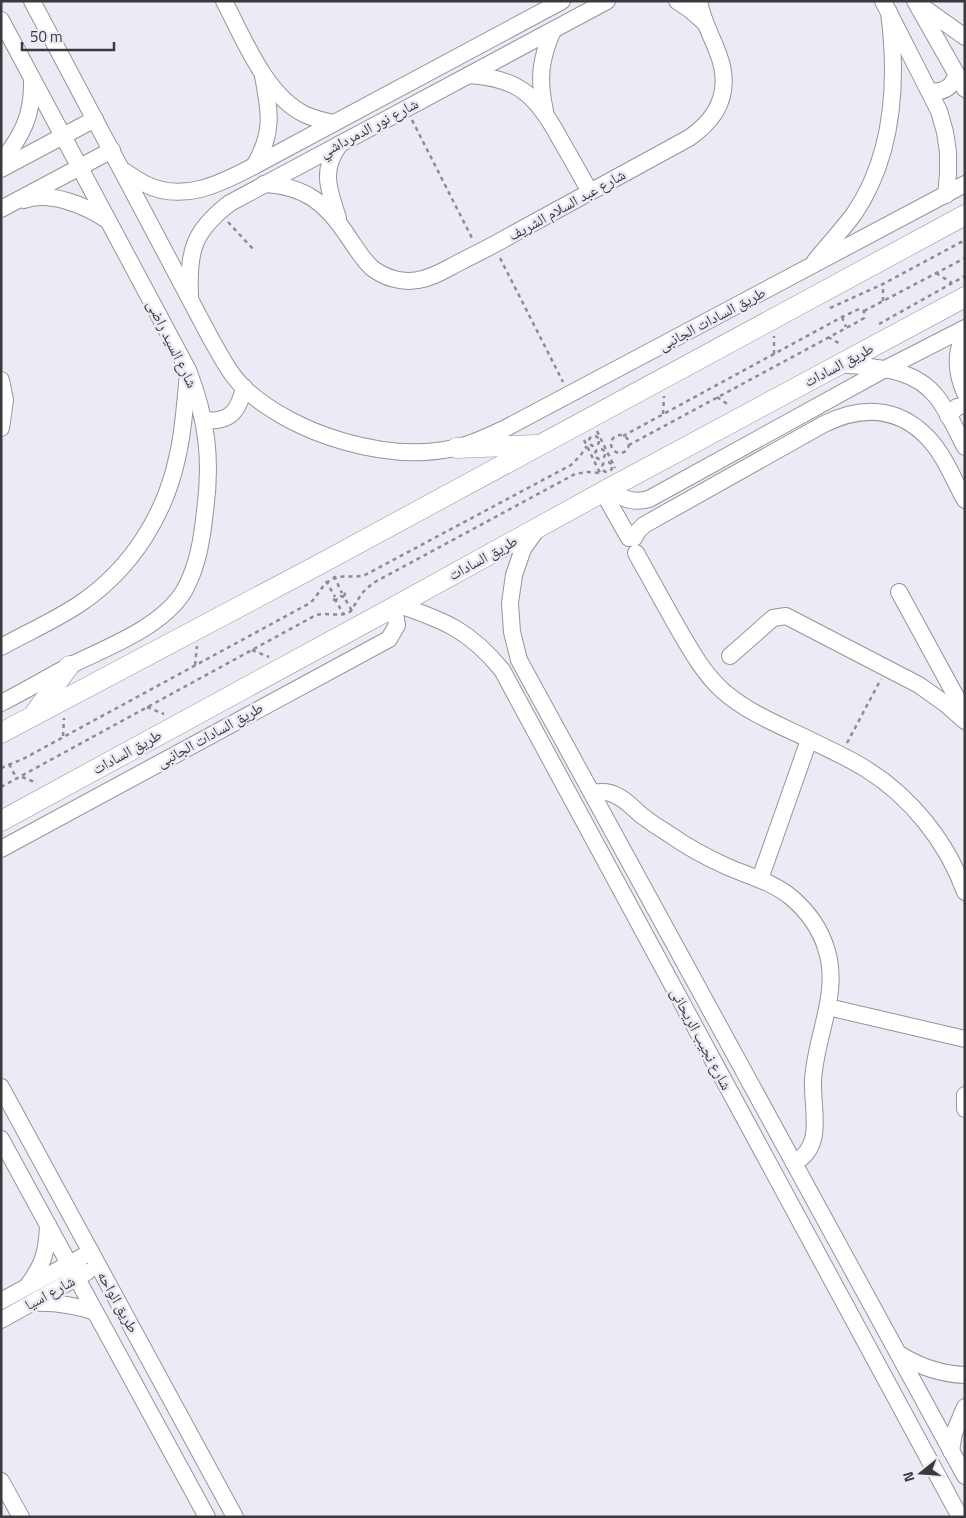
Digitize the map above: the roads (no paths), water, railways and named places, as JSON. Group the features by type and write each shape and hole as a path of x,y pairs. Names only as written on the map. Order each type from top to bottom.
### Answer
{"main road":[{"path":"1,733 965,216"},
{"name":"طريق السادات","path":"1,821 539,527 606,481 843,355 959,290"},
{"path":"456,448 541,445"},
{"path":"32,717 69,666"}],"street":[{"path":"32,1 190,301 221,356 244,387 273,410 305,427 339,440 404,452 430,452 456,448"},
{"path":"224,1 264,76 293,107 315,119 334,123"},
{"name":"شارع نور الدمرداشي","path":"120,169 145,184 162,190 180,193 199,190 248,169 562,1"},
{"name":"شارع نور الدمرداشي","path":"190,301 189,272 191,255 197,238 206,224 219,211 258,188 607,1"},
{"name":"شارع عبد السلام الشريف","path":"677,1 704,22"},
{"name":"شارع عبد السلام الشريف","path":"258,188 281,185 313,197 339,222 368,264 378,273 390,278 410,281 429,278 689,138 703,128 714,115 722,100 724,83 722,66 704,22 699,1"},
{"path":"915,1 965,37"},
{"path":"915,1 960,82 936,92 930,91"},
{"path":"886,7 930,91 945,132 948,152 946,195"},
{"path":"808,268 854,214 868,190 878,165 892,107 894,75 893,44 886,7"},
{"name":"شارع السيد راضى","path":"1,20 188,370 198,395 204,420 208,452 208,492 201,545 183,592 168,610 147,626 69,666"},
{"path":"546,113 541,92 540,71 544,50 553,30"},
{"path":"469,75 487,76 504,80 520,88 534,99 546,113 590,192"},
{"path":"258,188 248,169 262,153 268,138 270,123 264,76"},
{"path":"1,163 19,138 28,119 32,98 32,77"},
{"path":"1,169 95,119"},
{"path":"304,139 314,158"},
{"name":"شارع عبد السلام الشريف","path":"339,222 327,175 333,153 340,144"},
{"path":"6,207 112,150"},
{"name":"طريق السادات الجانبى","path":"456,448 504,428 965,184"},
{"path":"6,207 29,198 50,198 71,202 91,209 108,221"},
{"path":"606,481 625,499 637,502 649,499 885,369 965,328"},
{"path":"965,333 958,353 958,368 960,383 965,393"},
{"path":"843,355 913,377 926,386 936,396 965,446"},
{"path":"1,647 81,603 121,569 138,549 164,503 173,478 183,426 188,370"},
{"path":"1,380 5,400 1,428"},
{"path":"204,420 214,421 232,414 238,408 242,399 244,387"},
{"path":"948,416 957,407 965,405"},
{"path":"633,543 638,531 644,525 815,429 841,416 859,412 878,412 896,416 913,425 928,437 965,500"},
{"path":"606,481 633,543 696,660 708,676 744,707 840,755 879,778 913,808 932,831 948,856 965,892"},
{"name":"شارع نجيب الريحانى","path":"539,527 523,549 514,575 510,603 512,632 520,660 965,1476"},
{"path":"899,592 965,713"},
{"name":"طريق السادات الجانبى","path":"1,849 390,639 397,625 397,606"},
{"name":"شارع نجيب الريحانى","path":"397,606 451,625 470,637 487,652 502,670 960,1517"},
{"path":"730,656 773,618 786,616 919,685 947,705 965,721"},
{"path":"502,670 520,660"},
{"path":"1,703 69,666"},
{"path":"919,685 943,672"},
{"path":"760,879 809,740"},
{"path":"592,793 605,791 617,796 691,848 728,867 776,886 807,913 818,929 826,948 830,967 831,987 821,1030 813,1080 814,1140 810,1150 803,1158 794,1163"},
{"path":"828,1006 965,1039"},
{"name":"طريق الواحه","path":"1,1087 235,1517"},
{"path":"965,1095 965,1109"},
{"path":"748,1126 768,1115"},
{"name":"طريق الواحه","path":"1,1139 207,1517"},
{"path":"48,1225 47,1248 28,1296 74,1305 95,1312"},
{"name":"شارع اسيا","path":"1,1320 28,1296 95,1259"},
{"name":"شارع اسيا","path":"1,1301 28,1296"},
{"path":"899,1354 916,1364 934,1371 965,1375"},
{"path":"951,1451 954,1433 965,1406"},
{"path":"1,1481 5,1498 21,1517"}]}
